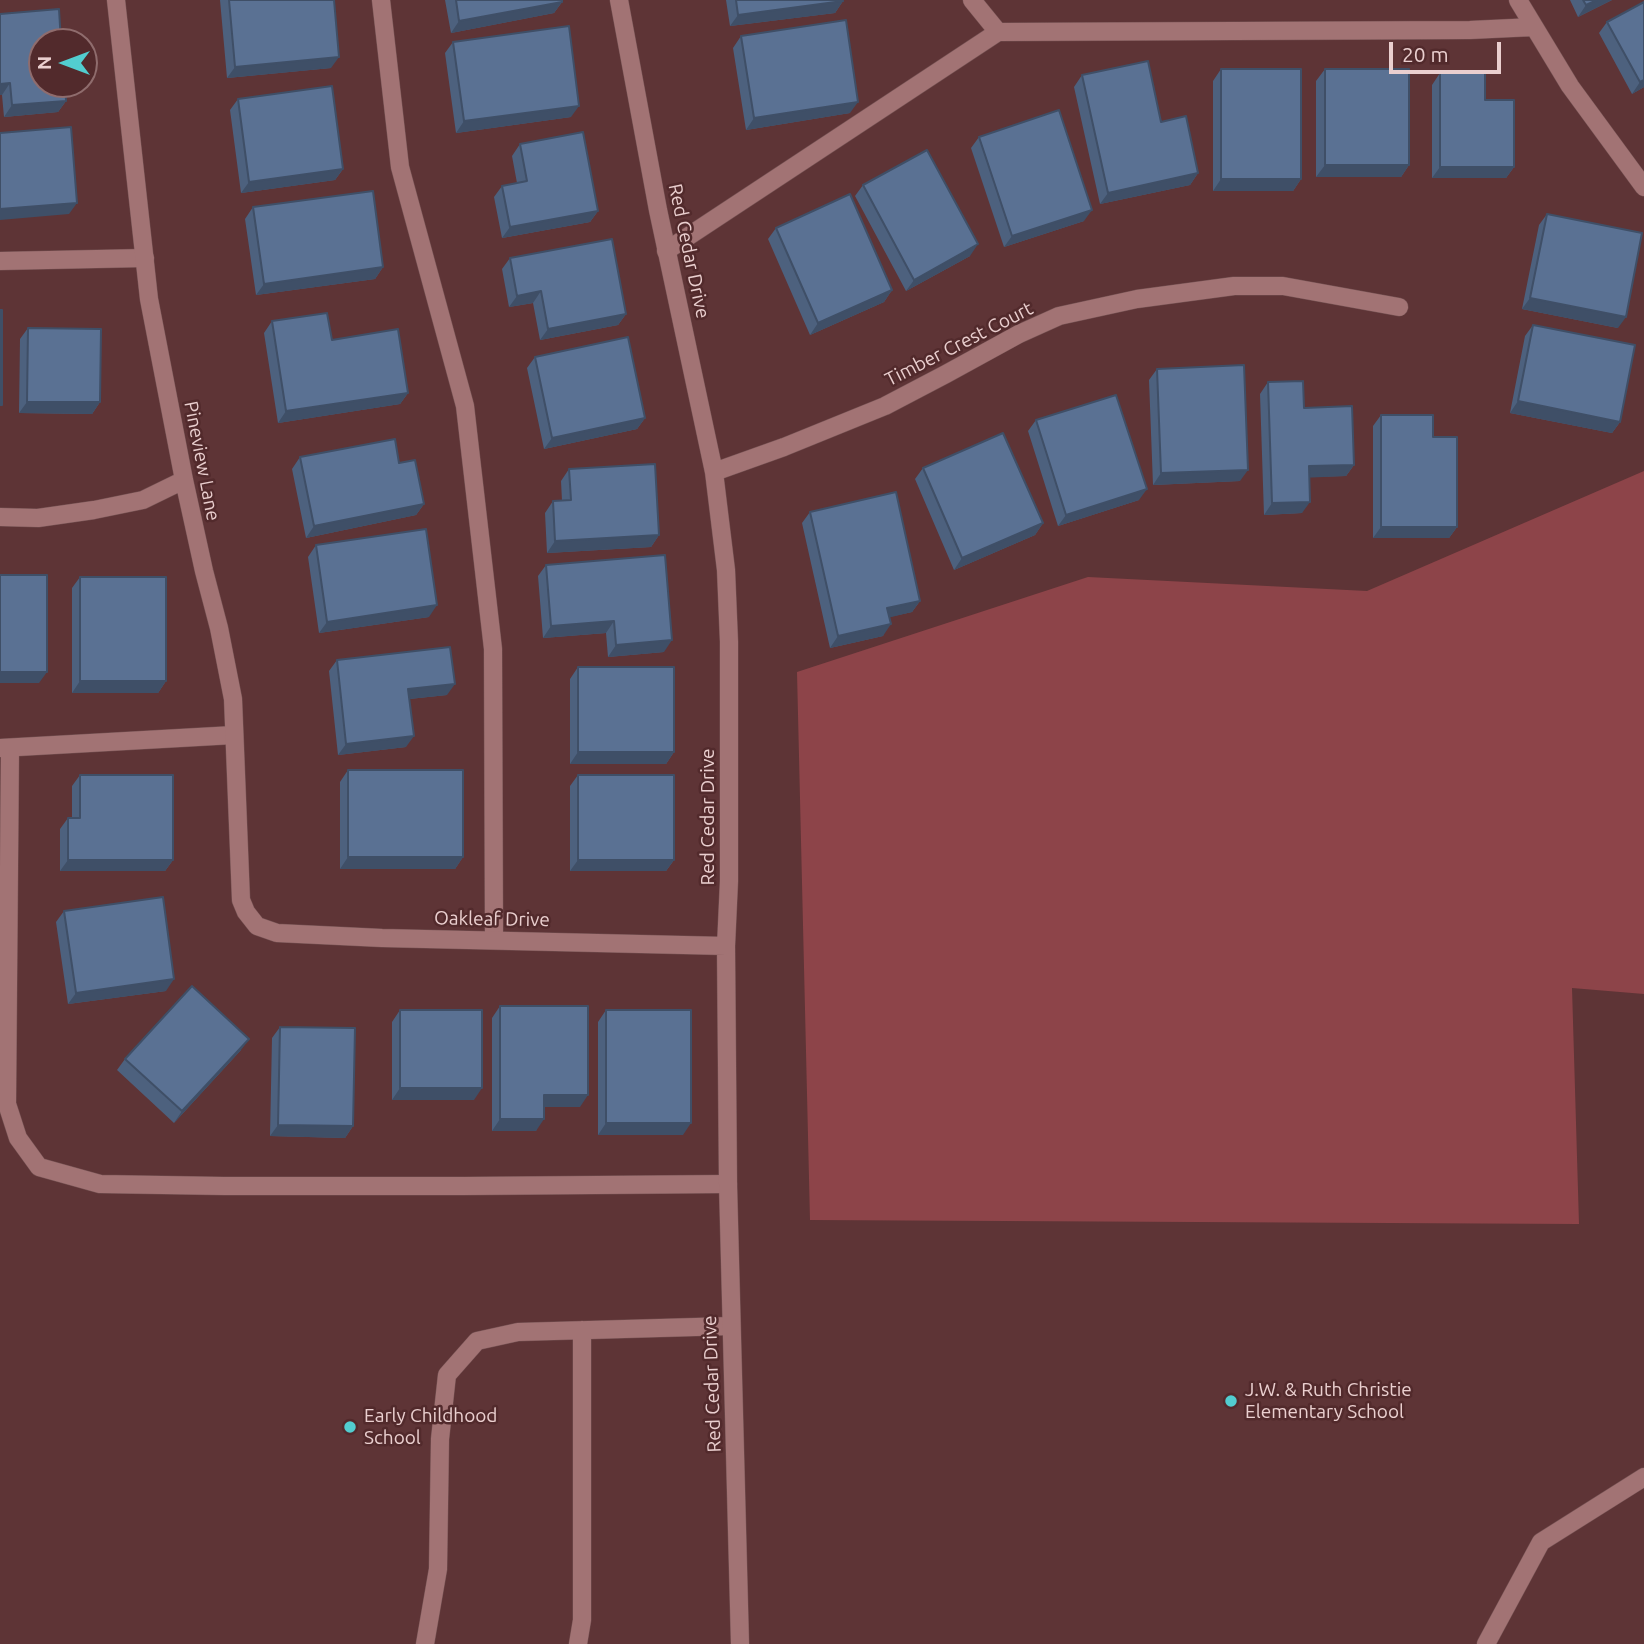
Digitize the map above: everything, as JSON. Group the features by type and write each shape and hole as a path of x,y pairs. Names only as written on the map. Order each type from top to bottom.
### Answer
{"street":[{"name":"Pineview Lane","path":"116,0 149,299 184,480 233,699 241,900 257,926"},
{"path":"381,0 400,167 465,406 494,649 494,940"},
{"name":"Red Cedar Drive","path":"619,0 667,251 714,472 726,570 729,642 729,881 726,946 728,1184 740,1644"},
{"path":"972,0 998,32"},
{"path":"1518,0 1570,86 1644,187"},
{"path":"667,251 998,32 1470,30 1534,27"},
{"path":"0,261 145,258"},
{"name":"Timber Crest Court","path":"714,472 784,447 885,405 1019,334 1059,316 1137,299 1234,286 1283,286 1399,307"},
{"path":"0,517 38,518 94,510 143,500 184,480"},
{"path":"234,734 5,748 7,1104 18,1138 39,1167 100,1184 728,1184"},
{"name":"Oakleaf Drive","path":"257,926 277,933 382,938 726,946"},
{"path":"425,1644 438,1569 440,1439 447,1375 477,1341 518,1332 731,1326"},
{"path":"579,1644 582,1620 582,1330"},
{"path":"1486,1644 1541,1542 1644,1477"}],"shaded area":[{"path":"1644,471 1644,994 1572,988 1579,1224 810,1220 797,672 1088,577 1367,591"}],"building":[{"path":"229,0 334,0 339,57 235,67"},
{"path":"456,0 562,0 562,2 459,21"},
{"path":"736,0 842,0 843,1 738,15"},
{"path":"1583,0 1597,0 1586,5"},
{"path":"1644,2 1644,80 1640,82 1607,22"},
{"path":"59,9 60,28 28,28 28,98 66,98 66,101 12,105 10,83 0,84 0,14"},
{"path":"846,20 858,102 754,118 741,36"},
{"path":"569,26 579,106 464,121 453,42"},
{"path":"1148,61 1161,122 1186,116 1198,173 1108,193 1082,75"},
{"path":"1221,69 1301,69 1301,179 1221,179"},
{"path":"1325,69 1409,69 1409,165 1325,165"},
{"path":"1440,73 1485,73 1485,100 1514,100 1514,167 1440,167"},
{"path":"332,86 343,169 249,182 238,99"},
{"path":"1059,110 1092,210 1012,236 979,137"},
{"path":"71,127 77,203 0,209 0,133"},
{"path":"583,132 598,211 510,227 502,186 527,181 520,144"},
{"path":"927,150 978,244 914,280 863,185"},
{"path":"373,191 383,267 264,284 253,207"},
{"path":"850,194 892,290 818,323 776,228"},
{"path":"1547,214 1642,233 1626,317 1530,298"},
{"path":"612,239 626,314 548,329 541,291 517,296 510,258"},
{"path":"2,310 2,405 0,405"},
{"path":"327,313 332,340 398,329 408,393 286,411 272,321"},
{"path":"1533,325 1635,345 1620,422 1518,401"},
{"path":"28,328 101,329 100,402 27,402"},
{"path":"628,337 645,418 552,438 535,357"},
{"path":"1244,365 1248,470 1161,473 1157,369"},
{"path":"1303,381 1304,408 1352,406 1354,465 1309,466 1310,502 1272,503 1268,382"},
{"path":"1116,395 1147,489 1066,515 1036,420"},
{"path":"1381,415 1433,415 1433,437 1457,437 1457,527 1381,527"},
{"path":"1003,433 1043,523 962,558 923,468"},
{"path":"395,439 399,463 415,460 424,504 314,526 300,457"},
{"path":"655,464 659,535 555,541 553,501 571,500 569,469"},
{"path":"896,492 920,601 887,608 891,624 838,636 810,512"},
{"path":"426,529 437,605 327,622 316,545"},
{"path":"665,555 672,640 616,645 614,621 551,626 546,565"},
{"path":"0,575 47,575 47,672 0,672"},
{"path":"80,577 166,577 166,681 80,681"},
{"path":"450,647 455,684 408,689 414,736 346,744 337,660"},
{"path":"578,667 674,667 674,752 578,752"},
{"path":"348,770 463,770 463,857 348,857"},
{"path":"80,775 173,775 173,860 68,860 68,818 80,818"},
{"path":"578,775 674,775 674,860 578,860"},
{"path":"163,897 174,979 76,993 64,911"},
{"path":"192,986 249,1039 182,1111 125,1059"},
{"path":"500,1006 588,1006 588,1095 544,1095 544,1119 500,1119"},
{"path":"400,1010 482,1010 482,1088 400,1088"},
{"path":"606,1010 691,1010 691,1123 606,1123"},
{"path":"280,1027 355,1028 353,1126 278,1125"}],"place":[{"name":"J.W. & Ruth Christie Elementary School","path":"1231,1401"},
{"name":"Early Childhood School","path":"350,1427"}]}
